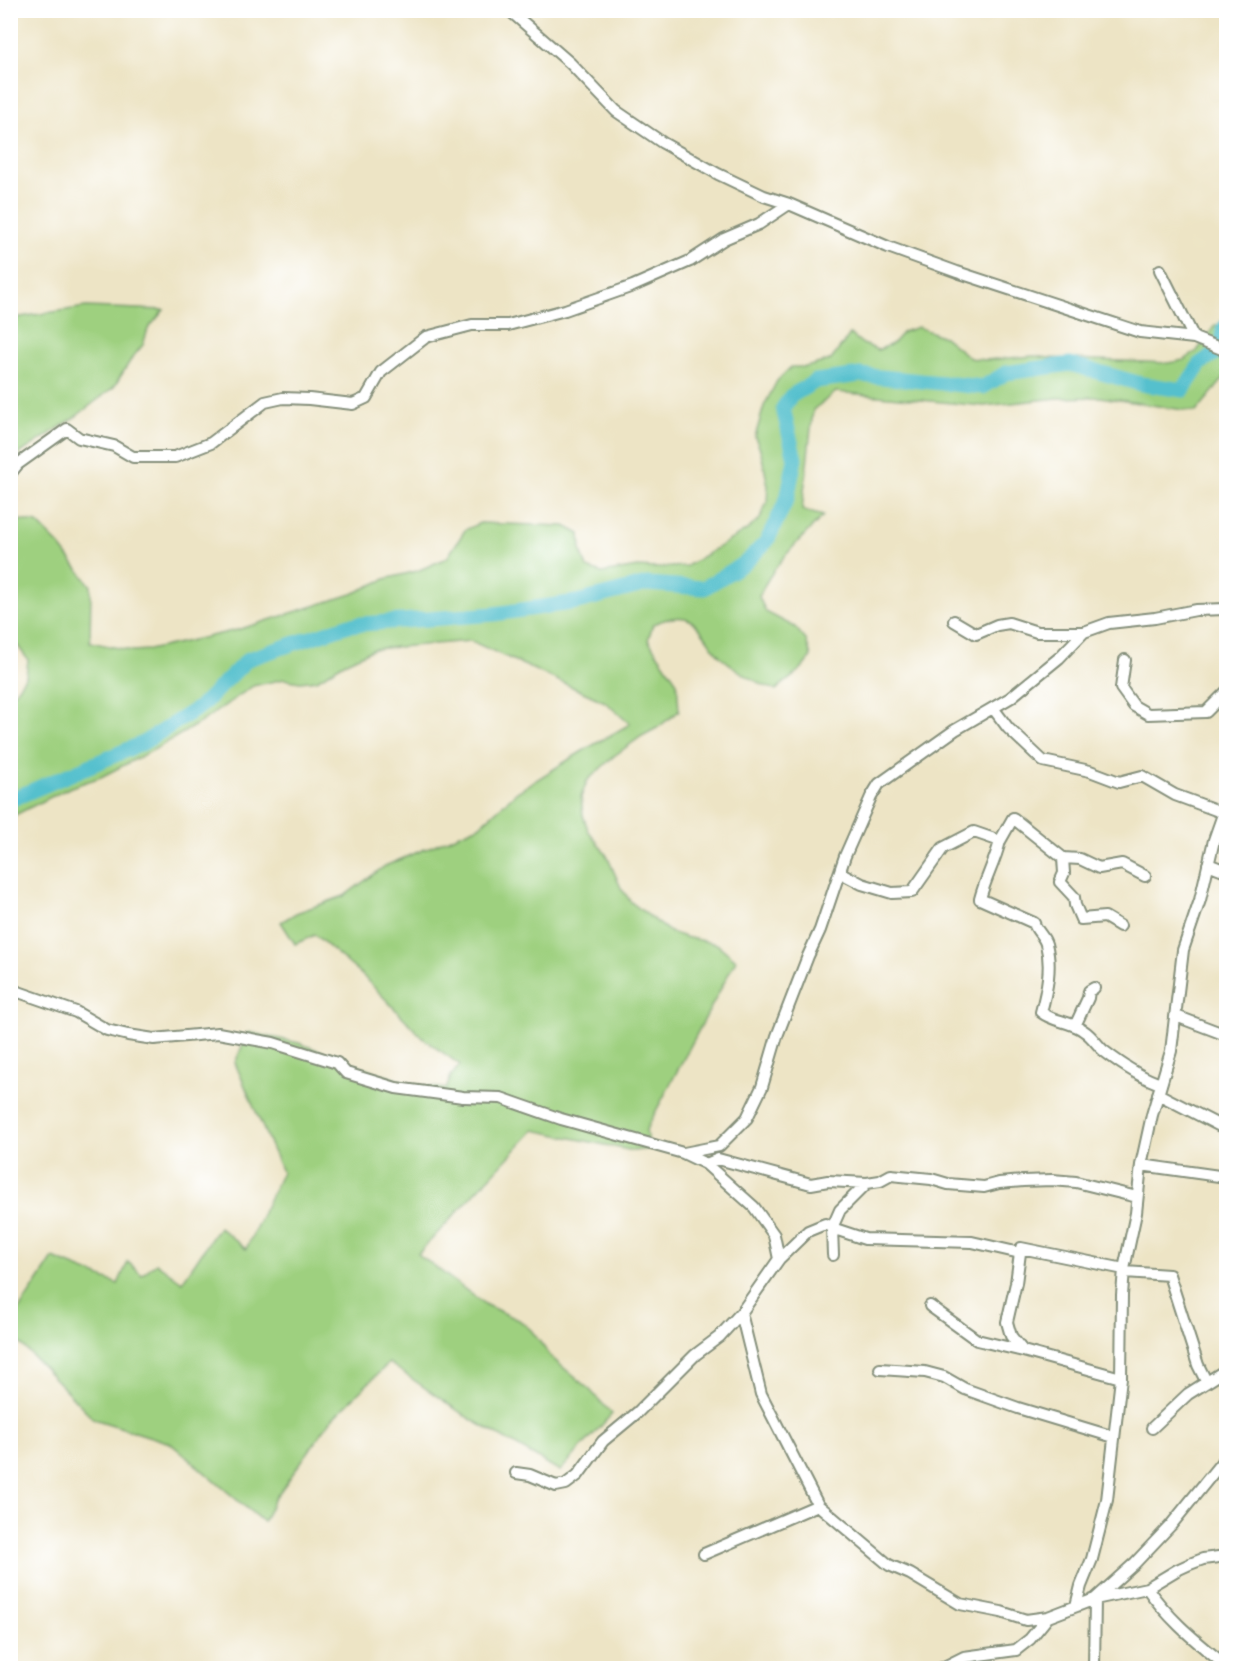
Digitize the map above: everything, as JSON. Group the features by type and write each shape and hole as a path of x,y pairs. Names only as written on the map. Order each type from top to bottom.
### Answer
{"street":[{"path":"509,10 570,63 616,111 663,143 717,174 888,248 1140,332 1194,338 1227,353"},
{"path":"10,474 18,464 67,429 79,438 114,446 133,457 176,457 210,443 265,402 283,398 353,404 366,398 381,372 426,337 472,325 508,325 565,310 633,286 690,261 724,238 759,224 789,204"},
{"path":"1160,270 1194,338"},
{"path":"954,621 976,634 997,625 1009,623 1037,632 1084,632 1109,623 1155,618 1196,610 1227,609"},
{"path":"683,1153 719,1146 747,1118 762,1087 777,1036 820,930 845,856 879,784 955,730 1010,698 1059,658 1084,632"},
{"path":"1125,660 1121,688 1134,706 1148,714 1206,712 1227,692"},
{"path":"993,708 1008,728 1043,761 1090,771 1119,782 1142,776 1175,795 1225,810 1214,840 1200,900 1183,950 1171,1051 1142,1165 1136,1213 1124,1270 1121,1378 1107,1500 1076,1606"},
{"path":"1145,876 1122,864 1099,868 1080,858 1063,858 1013,818 1000,841 980,899 1034,922 1036,929 1046,942 1049,984 1041,1012 1047,1017 1086,1032 1103,1050 1160,1089 1227,1129"},
{"path":"841,873 862,884 892,893 912,892 943,848 974,832 1000,841"},
{"path":"1063,858 1064,873 1060,882 1074,897 1081,919 1106,917 1120,926"},
{"path":"1208,864 1227,871"},
{"path":"1075,1026 1089,991 1094,988"},
{"path":"10,989 76,1012 108,1030 128,1035 154,1039 218,1034 273,1043 337,1063 346,1072 396,1088 463,1097 501,1098 561,1119 683,1153 706,1164 754,1207 774,1235 778,1259"},
{"path":"1176,1016 1227,1035"},
{"path":"706,1164 718,1159 811,1184 828,1181 867,1183 880,1181 891,1175 984,1187 1010,1182 1052,1180 1076,1182 1137,1197"},
{"path":"1142,1165 1227,1178"},
{"path":"833,1255 832,1227 840,1210 867,1183"},
{"path":"516,1473 530,1475 556,1486 566,1484 578,1475 603,1441 638,1412 695,1355 719,1337 741,1313 778,1259 808,1231 825,1224 866,1239 972,1242 1020,1252"},
{"path":"1023,1351 1011,1336 1007,1322 1021,1248 1124,1270 1169,1275 1198,1365 1206,1381"},
{"path":"930,1306 977,1340 1121,1378"},
{"path":"741,1313 761,1394 818,1504 889,1565 910,1574 960,1604 1001,1612 1026,1620 1048,1617 1095,1599 1147,1588 1184,1567 1203,1560 1227,1556"},
{"path":"880,1369 925,1372 944,1377 965,1389 1018,1408 1114,1437"},
{"path":"1152,1428 1188,1394 1227,1370"},
{"path":"1094,1668 1095,1599 1135,1563 1171,1525 1227,1457"},
{"path":"704,1554 818,1504"},
{"path":"1147,1588 1194,1641 1227,1666"},
{"path":"942,1668 964,1657 1016,1650 1048,1617"}],"green space":[{"path":"86,307 164,310 148,329 143,345 114,387 74,418 22,452 11,466 10,329 14,318"},
{"path":"1215,325 1226,327 1226,376 1196,412 1100,397 1058,398 984,406 836,392 813,410 802,510 823,516 771,574 759,597 766,612 795,627 806,640 811,656 807,662 776,690 753,680 726,661 690,620 677,618 653,624 648,640 677,682 679,711 614,756 587,781 581,797 583,815 588,830 607,856 621,888 631,902 670,932 717,944 736,960 646,1130 649,1149 633,1151 534,1130 418,1254 486,1305 519,1320 531,1330 551,1357 590,1390 612,1414 560,1471 467,1417 389,1363 331,1420 274,1500 263,1522 170,1443 94,1419 11,1334 11,1322 53,1258 118,1284 128,1262 142,1275 156,1263 182,1282 219,1227 246,1249 282,1172 235,1063 248,1032 299,1043 406,1083 446,1089 451,1076 460,1065 424,1039 363,976 315,935 295,944 281,922 296,913 344,896 385,866 479,826 517,792 630,724 605,702 471,641 374,649 344,663 317,680 300,682 284,679 253,686 201,722 159,747 101,777 71,787 11,817 11,697 26,676 28,660 18,646 10,641 11,528 21,520 37,523 60,546 91,586 90,642 133,651 149,650 237,630 352,594 385,579 417,571 447,558 465,530 480,523 565,526 580,534 581,551 587,568 602,573 637,567 687,566 747,530 760,519 767,502 768,486 761,452 755,437 764,406 777,381 791,367 806,367 831,360 850,334 863,344 878,350 892,344 903,332 918,327 944,337 970,358 985,360 1034,356 1168,363 1184,360 1197,351"}],"waterway":[{"path":"10,800 143,743 201,706 248,659 349,625 494,614 577,602 647,584 704,588 746,562 767,541 787,499 795,459 783,408 791,396 816,381 860,375 983,387 1006,373 1070,364 1141,384 1183,390 1201,363 1222,349 1223,329 1226,326"}]}
